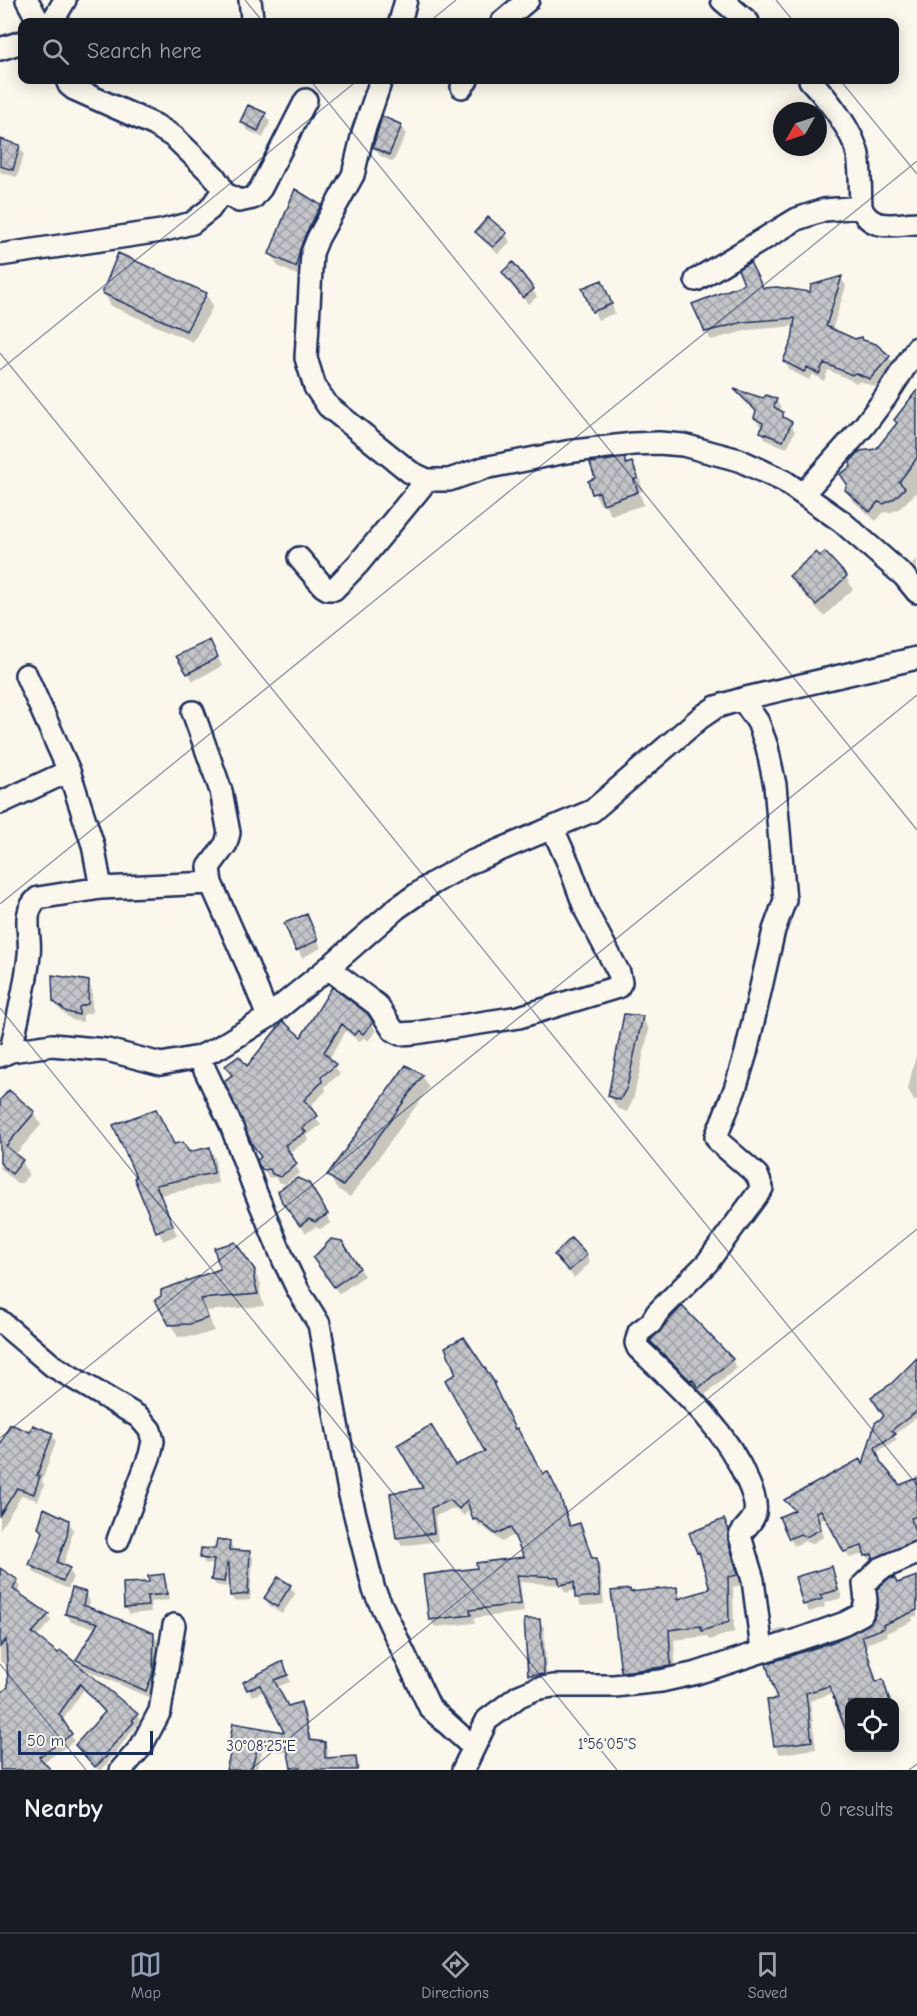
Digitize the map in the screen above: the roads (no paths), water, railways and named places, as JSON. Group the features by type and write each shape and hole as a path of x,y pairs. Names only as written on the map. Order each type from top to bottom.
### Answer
{"street":[{"path":"27,0 37,18"},
{"path":"54,18 65,0"},
{"path":"401,18 406,0"},
{"path":"507,18 528,0"},
{"path":"722,0 743,18"},
{"path":"0,49 18,43"},
{"path":"69,84 74,89 155,125 174,137 214,176 222,192 239,201 253,198 261,188 306,100"},
{"path":"380,84 363,133 353,175 312,253 306,358 315,387 328,406 410,472 427,480 449,480 484,468 566,452 659,443 683,445 739,460 784,481 841,521 904,576 917,592"},
{"path":"814,84 822,92 854,141 858,156 861,207 864,214 871,222 882,224 917,223"},
{"path":"0,255 161,231 192,223 210,208 222,192"},
{"path":"696,280 797,219 824,210 861,207"},
{"path":"803,494 878,407 917,348"},
{"path":"299,558 323,586 334,589 358,564 427,480"},
{"path":"211,884 101,888 38,898 30,904 28,913 30,954 6,1054 51,1045 107,1050 161,1064 199,1057 268,1017 397,908 433,883 469,863 592,811 700,718 716,708 742,699 917,658"},
{"path":"26,675 69,771 93,845 101,888"},
{"path":"742,699 758,722 767,747 775,785 785,900 770,945 746,1053 716,1137 757,1175 762,1188 707,1263 657,1312 651,1323 639,1332 636,1343 638,1348 689,1395 722,1436 743,1470 754,1496 755,1513 740,1536 753,1580 762,1650"},
{"path":"193,712 221,791 229,833 226,844 209,867 211,884 268,1017"},
{"path":"0,803 69,771"},
{"path":"328,968 377,1005 393,1030 400,1034 519,1017 618,987 621,982 619,973 586,911 553,829"},
{"path":"199,1057 231,1125 284,1261 298,1290 319,1324 349,1491 374,1590 430,1708 473,1747"},
{"path":"0,1321 53,1366 139,1417 150,1430 153,1441 150,1455 118,1540"},
{"path":"463,1770 487,1720 519,1696 536,1689 553,1686 614,1686 661,1681 697,1673 845,1623 862,1614 866,1601 864,1584 880,1569 917,1553"},
{"path":"121,1770 141,1746 160,1711 174,1625"}]}
